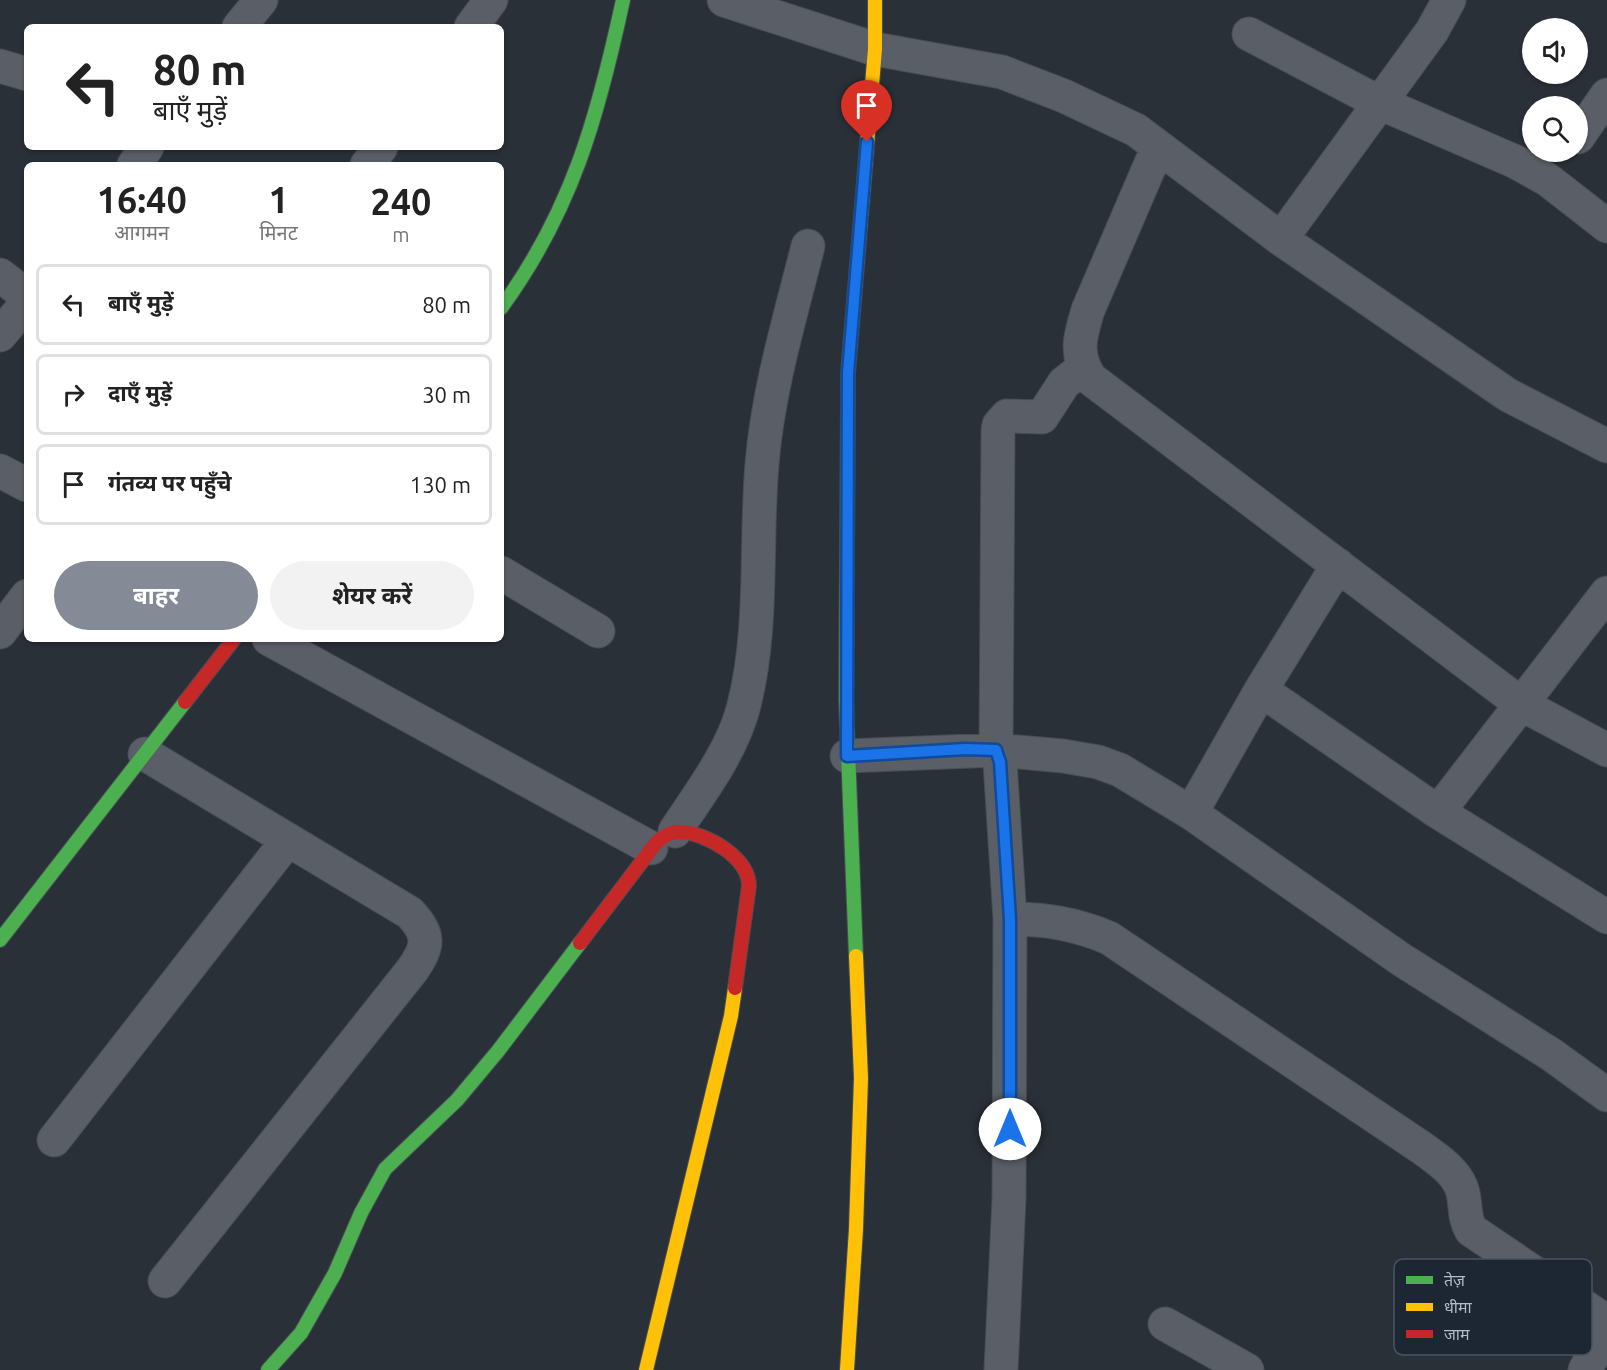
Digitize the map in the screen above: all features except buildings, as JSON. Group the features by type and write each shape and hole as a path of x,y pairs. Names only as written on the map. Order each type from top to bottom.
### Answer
{"street":[{"path":"242,24 261,0"},
{"path":"473,24 491,0"},
{"path":"504,304 539,254 572,189 600,104 623,0"},
{"path":"724,0 875,49 1002,72 1118,120 1281,239 1508,395 1607,446"},
{"path":"847,1370 856,1229 861,1078 847,756 848,373 875,49 875,0"},
{"path":"1281,239 1432,31 1449,0"},
{"path":"1249,34 1380,104 1483,146 1548,180 1607,226"},
{"path":"0,66 24,73"},
{"path":"1588,122 1607,95"},
{"path":"1158,147 1088,310 1078,352 1083,368 1091,379 1521,704 1607,750"},
{"path":"369,162 379,150"},
{"path":"1548,180 1561,162"},
{"path":"268,1370 301,1333 335,1273 361,1213 385,1169 457,1100 498,1051 709,780 735,731 743,709 756,622 762,464 766,431 778,365 808,246"},
{"path":"0,275 24,294"},
{"path":"0,335 24,307"},
{"path":"1001,1370 1009,1199 1010,919 1000,762 996,750 999,425 1007,416 1013,414 1042,417 1065,383 1083,368"},
{"path":"0,471 24,483"},
{"path":"1191,813 1261,690 1338,565"},
{"path":"504,575 598,631"},
{"path":"1438,812 1607,593"},
{"path":"0,632 24,600"},
{"path":"0,940 232,642"},
{"path":"275,642 663,840 687,831 704,838 735,859 749,876 731,1016 646,1370"},
{"path":"1261,690 1438,812 1607,917"},
{"path":"847,756 965,749 996,750 1098,762 1120,770 1191,813 1402,960 1552,1055 1607,1095"},
{"path":"146,754 286,841 410,913 422,926 426,938 423,954 165,1281"},
{"path":"54,1140 286,841"},
{"path":"1010,919 1061,922 1083,927 1109,938 1422,1148 1452,1173 1462,1190 1467,1222 1471,1230 1513,1259"},
{"path":"1592,1313 1607,1323"},
{"path":"1165,1324 1247,1370"},
{"path":"1585,1370 1607,1329"}],"traffic: fast":[{"path":"504,304 526,272 546,235 579,161 603,83 623,0"},
{"path":"848,406 846,700 856,956"},
{"path":"0,940 185,702"},
{"path":"268,1370 301,1333 335,1273 361,1213 385,1169 457,1100 498,1051 580,943"}],"traffic: slow":[{"path":"848,406 848,373 875,49 875,0"},
{"path":"847,1370 856,1229 861,1078 856,956"},
{"path":"646,1370 731,1016 735,988"}],"traffic: jam":[{"path":"185,702 232,642"},
{"path":"580,943 656,843 671,833 691,833 725,849 742,866 747,876 749,886 735,988"}],"route":[{"path":"867,142 848,373 847,756 965,749 996,750 1000,762 1006,834 1010,919 1010,1129"}]}
